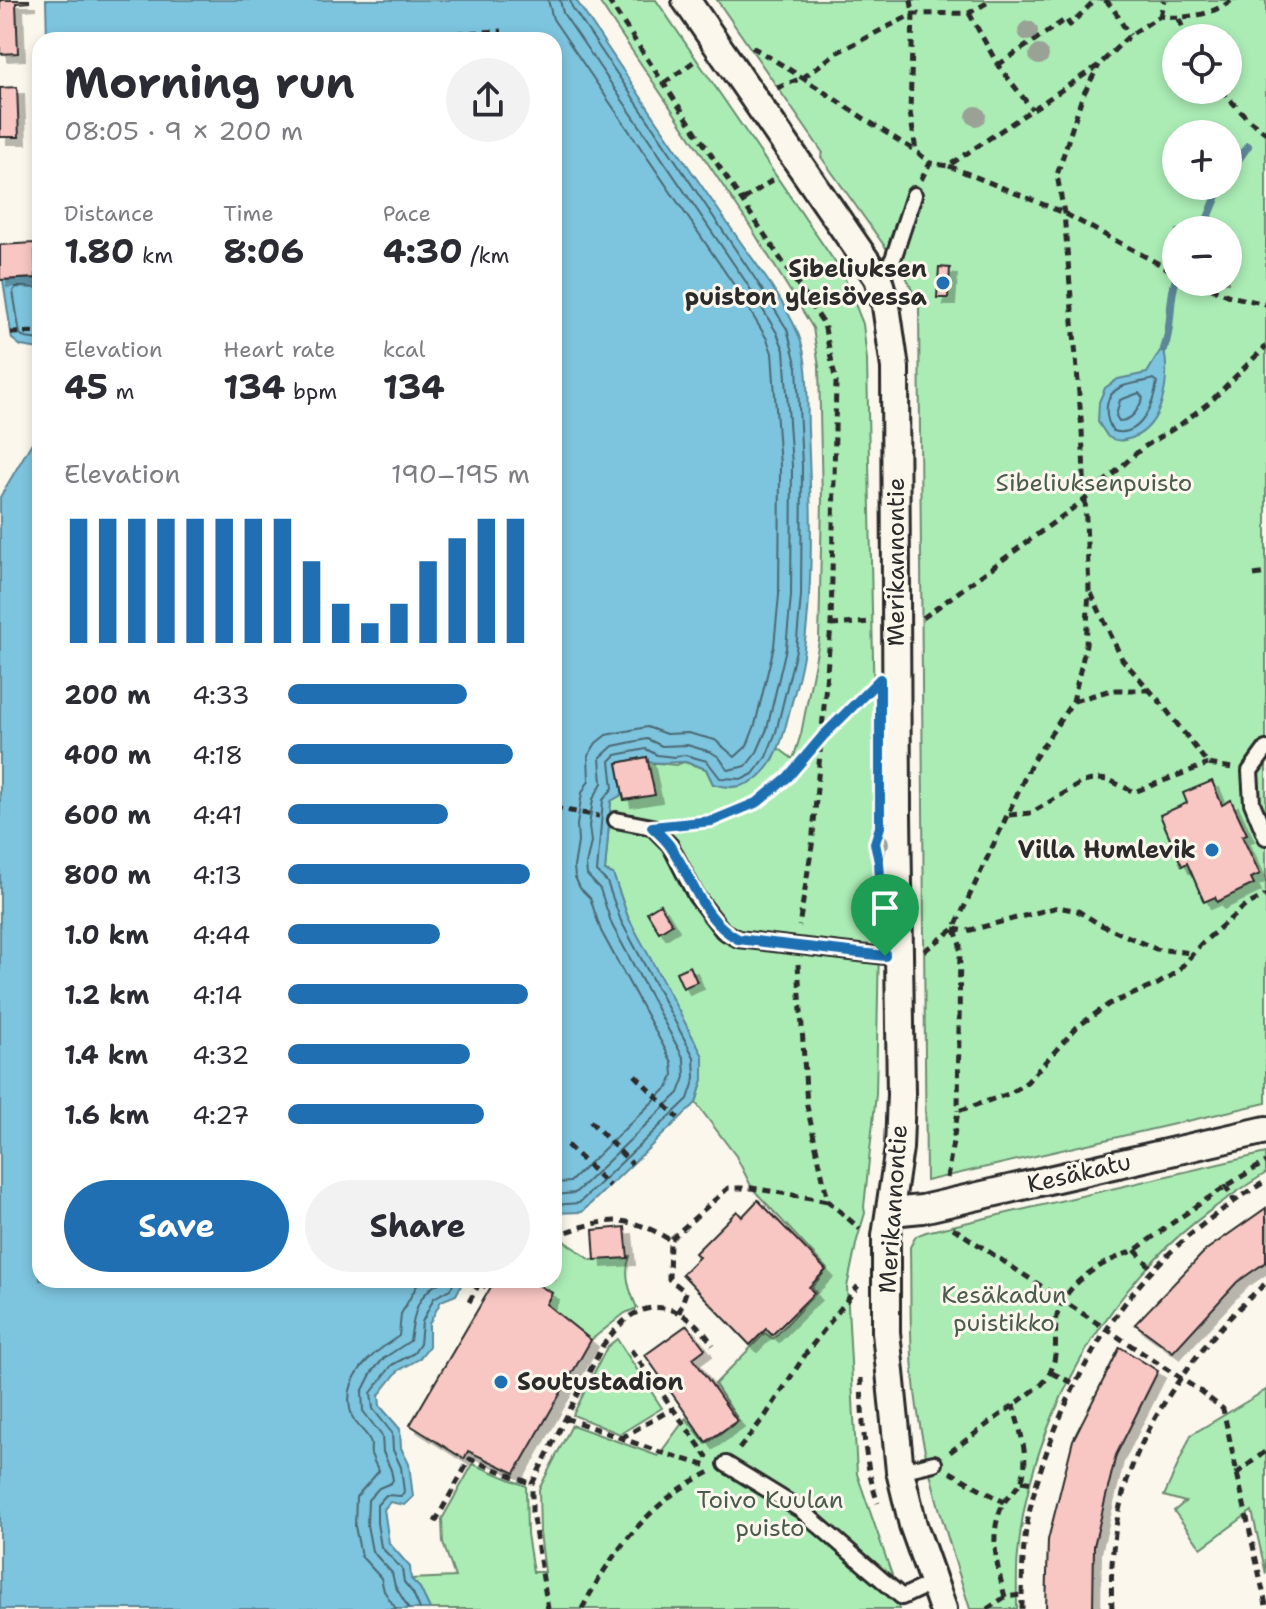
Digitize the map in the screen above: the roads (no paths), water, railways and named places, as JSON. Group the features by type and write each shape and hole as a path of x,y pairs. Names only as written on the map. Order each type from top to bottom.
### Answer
{"street":[{"name":"Merikannontie","path":"686,0 878,278 886,306 895,368 897,814 911,954 899,1148 885,1264 886,1332 900,1471 913,1525 943,1609"},
{"name":"Kesäkatu","path":"891,1212 922,1209 1266,1130"}],"lane":[{"path":"878,278 893,259 914,195"},
{"path":"1266,749 1250,771 1252,803 1266,837"},
{"path":"616,820 652,827 670,845 696,896 723,931 738,939 885,956 911,954"},
{"path":"900,1471 934,1463"},
{"path":"726,1464 801,1510 902,1597 932,1583"}],"water":[{"path":"46,0 576,0 768,282 797,330 807,377 810,567 803,658 777,752 762,774 741,786 728,787 713,784 706,769 687,762 648,762 647,757 617,763 623,794 611,801 605,871 613,874 628,917 703,1056 703,1079 696,1103 582,1212 562,1213 562,32 47,32"},
{"path":"32,278 32,348 21,346 12,339 3,280"},
{"path":"1164,349 1165,387 1158,412 1151,423 1132,438 1114,440 1108,437 1098,422 1099,402 1105,388 1118,379 1147,373"},
{"path":"32,443 32,1288 460,1288 456,1295 441,1301 429,1324 429,1346 419,1359 398,1371 379,1395 380,1406 400,1429 401,1448 409,1464 413,1497 404,1505 390,1502 384,1509 389,1543 410,1567 411,1579 420,1588 430,1609 0,1609 0,497"}],"waterway":[{"path":"1242,154 1248,146"},
{"path":"1209,216 1215,200"},
{"path":"1164,349 1172,296"}],"place":[{"name":"Sibeliuksen puiston yleisövessa","path":"943,283"},
{"name":"Villa Humlevik","path":"1212,850"},
{"name":"Soutustadion","path":"501,1382"}],"park label":[{"name":"Sibeliuksenpuisto","path":"1094,483"},
{"name":"Kesäkadun puistikko","path":"1004,1309"},
{"name":"Toivo Kuulan puisto","path":"770,1514"}]}
